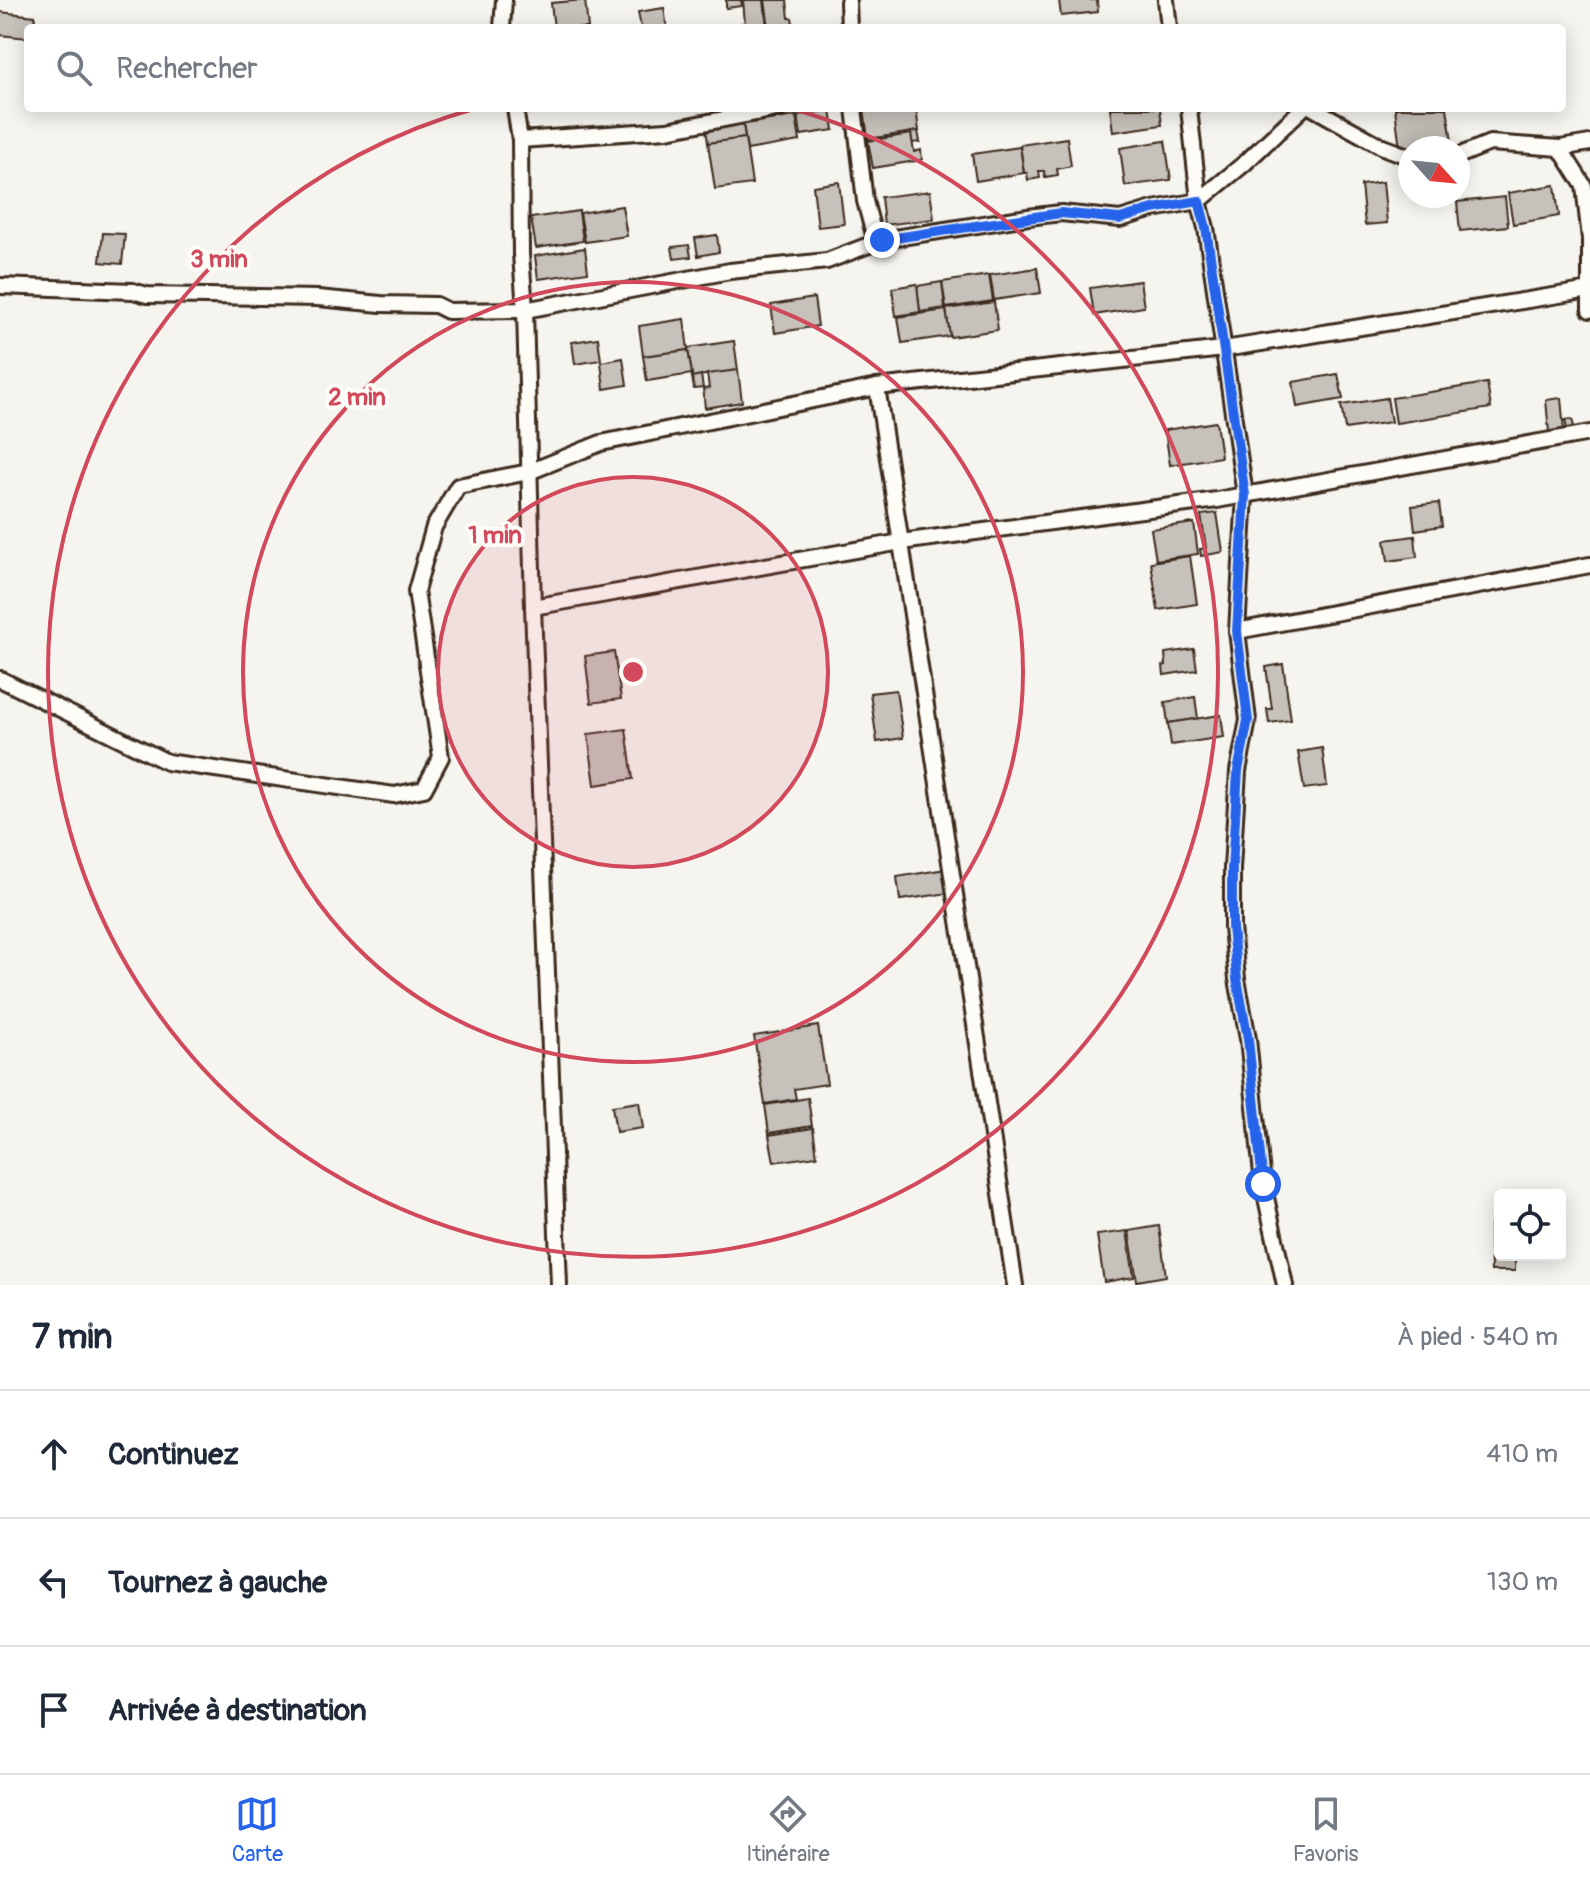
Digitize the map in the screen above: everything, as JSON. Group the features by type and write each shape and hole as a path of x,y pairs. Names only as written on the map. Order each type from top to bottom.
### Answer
{"street":[{"path":"502,24 504,0"},
{"path":"1166,0 1169,24"},
{"path":"848,2 849,24"},
{"path":"516,112 520,140 533,607 559,1285"},
{"path":"520,140 667,130 760,112"},
{"path":"854,112 865,201 876,242"},
{"path":"1189,112 1199,201 1206,228 1245,495 1237,631 1248,720 1238,771 1232,927 1237,979 1248,1039 1263,1184 1285,1285"},
{"path":"0,286 133,291 147,295 318,298 436,305 448,311 525,310 730,271 827,261 876,242 1061,213 1120,219 1153,209 1199,201 1299,112"},
{"path":"1320,112 1398,153"},
{"path":"1470,151 1490,143 1560,148 1590,143"},
{"path":"1560,148 1584,186 1590,239 1590,310"},
{"path":"0,679 167,762 394,795 424,789 441,757 416,591 434,527 458,486 529,472 601,443 877,387 1224,349 1589,290"},
{"path":"877,387 1015,1285"},
{"path":"533,607 901,542 1245,495 1590,433"},
{"path":"1237,631 1590,565"}],"building":[{"path":"585,0 588,24 554,24 551,3"},
{"path":"726,0 741,0 742,6 726,8"},
{"path":"743,0 764,0 767,24 742,24 745,23"},
{"path":"765,0 787,0 789,18 792,18 793,24 768,24"},
{"path":"1059,0 1097,0 1098,12 1061,16"},
{"path":"664,8 666,24 640,24 638,12"},
{"path":"0,12 35,16 34,24 24,24 24,38 0,35"},
{"path":"831,112 834,130 801,135 798,115"},
{"path":"865,112 917,112 919,131 868,139"},
{"path":"1110,112 1160,112 1162,125 1113,132"},
{"path":"1395,112 1448,112 1451,136 1398,136"},
{"path":"796,116 800,141 747,150 743,124"},
{"path":"743,124 745,138 708,143 706,129"},
{"path":"918,131 920,142 912,143 911,132"},
{"path":"911,134 914,152 921,150 922,160 873,168 868,141"},
{"path":"745,138 752,184 715,189 708,143"},
{"path":"1067,138 1071,166 1057,169 1058,175 1045,177 1044,171 1039,171 1040,178 1028,180 1020,145"},
{"path":"1165,141 1171,180 1125,186 1120,148"},
{"path":"1020,147 1024,173 976,181 972,154"},
{"path":"839,182 844,224 818,227 813,186"},
{"path":"1383,182 1387,223 1365,225 1361,185"},
{"path":"1555,185 1559,216 1513,224 1508,193"},
{"path":"930,191 934,219 884,225 881,197"},
{"path":"1505,197 1508,226 1460,231 1458,208 1470,208 1470,201"},
{"path":"622,206 627,236 585,242 580,213"},
{"path":"579,211 583,241 536,248 531,218"},
{"path":"103,233 125,234 122,264 100,262"},
{"path":"717,235 719,252 698,256 695,238"},
{"path":"689,245 691,257 674,259 672,247"},
{"path":"585,248 588,272 538,279 535,256"},
{"path":"1037,268 1041,293 994,300 990,275"},
{"path":"989,275 993,301 946,308 942,282"},
{"path":"1140,281 1144,307 1094,315 1090,288"},
{"path":"942,282 945,308 920,312 917,286"},
{"path":"917,284 920,312 896,316 892,288"},
{"path":"814,298 818,326 775,333 771,305"},
{"path":"994,302 998,330 950,337 946,309"},
{"path":"946,310 950,336 902,343 898,317"},
{"path":"684,319 688,350 643,356 639,326"},
{"path":"598,338 601,360 575,364 572,342"},
{"path":"734,341 738,370 692,377 688,348"},
{"path":"688,350 692,374 647,381 643,356"},
{"path":"623,358 627,385 604,389 601,362"},
{"path":"738,370 742,402 705,408 703,389 709,388 707,374"},
{"path":"1338,374 1343,399 1297,407 1293,382"},
{"path":"701,375 703,388 694,389 692,377"},
{"path":"1487,383 1491,408 1396,423 1392,398"},
{"path":"1387,398 1391,422 1345,429 1341,405"},
{"path":"1561,398 1564,431 1549,432 1546,400"},
{"path":"1572,419 1574,427 1567,429 1565,420"},
{"path":"1216,422 1221,457 1170,465 1165,430"},
{"path":"1439,503 1442,526 1415,530 1412,506"},
{"path":"1217,513 1223,552 1201,556 1200,549 1206,548 1201,515"},
{"path":"1194,523 1198,554 1156,560 1151,529"},
{"path":"1415,536 1417,557 1388,561 1385,540"},
{"path":"1190,556 1197,604 1158,610 1151,562"},
{"path":"1194,649 1197,670 1164,675 1165,653"},
{"path":"614,652 621,699 591,703 585,656"},
{"path":"1283,664 1291,720 1269,723 1267,709 1272,709 1266,667"},
{"path":"896,690 903,738 877,742 870,693"},
{"path":"1195,697 1198,719 1168,723 1165,702"},
{"path":"1221,715 1224,737 1171,745 1168,723"},
{"path":"626,729 633,779 595,785 588,734"},
{"path":"1322,748 1327,786 1304,789 1298,752"},
{"path":"946,869 949,893 900,900 897,877"},
{"path":"818,1026 827,1084 794,1089 796,1099 765,1104 754,1036"},
{"path":"808,1098 812,1126 769,1133 765,1105"},
{"path":"639,1102 643,1128 616,1132 612,1106"},
{"path":"813,1128 817,1156 774,1162 769,1135"},
{"path":"1490,1225 1494,1225 1494,1261 1515,1261 1515,1271 1491,1271"},
{"path":"1159,1226 1166,1276 1137,1281 1129,1231"},
{"path":"1127,1231 1134,1277 1104,1282 1097,1235"}],"route":[{"path":"882,240 1061,213 1120,219 1153,209 1199,201 1206,228 1245,495 1237,631 1248,720 1238,771 1232,927 1237,979 1248,1039 1263,1184"}]}
